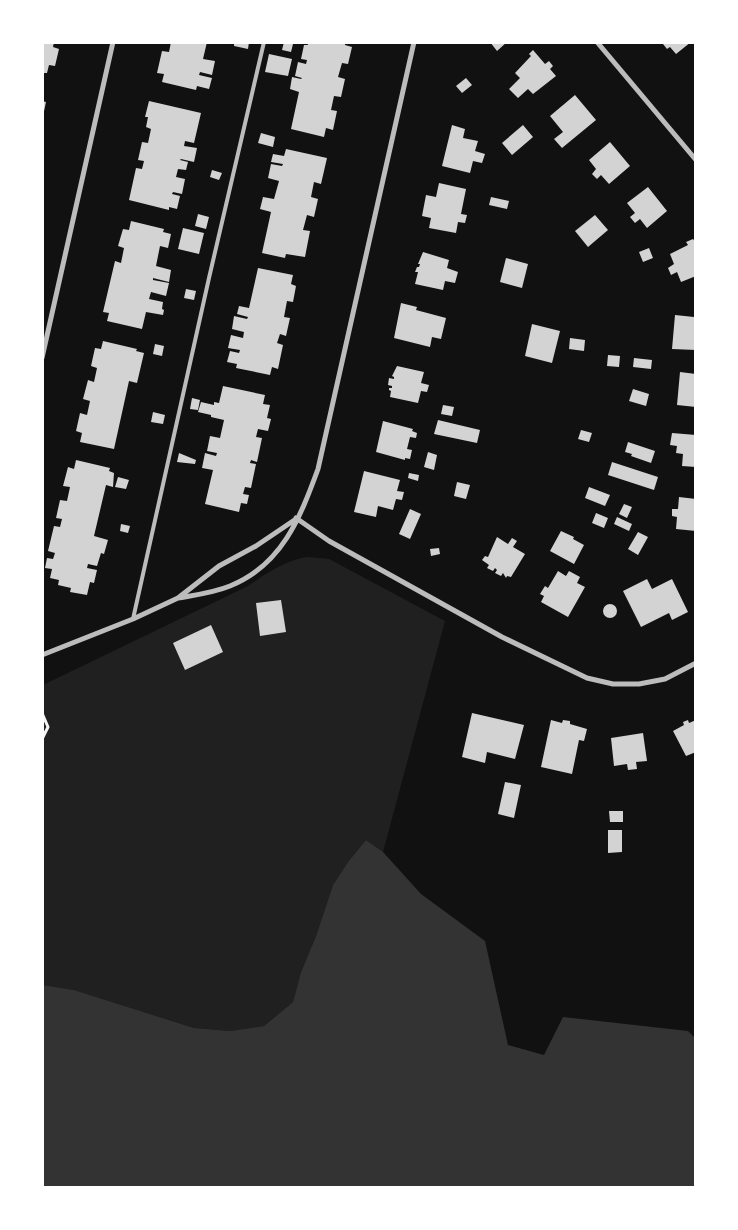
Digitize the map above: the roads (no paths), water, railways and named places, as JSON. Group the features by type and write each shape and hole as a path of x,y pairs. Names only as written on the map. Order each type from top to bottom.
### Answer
{"street":[{"path":"42,358 114,42"},
{"path":"178,598 212,592 231,586 264,566 286,541 308,496 318,468 414,42"},
{"path":"597,42 696,160"},
{"path":"42,655 133,619 178,598 219,566 256,546 296,518"},
{"path":"296,518 329,541 502,637 587,678 613,684 638,684 665,679 696,663"}],"lane":[{"path":"133,619 208,278 264,42"}]}
